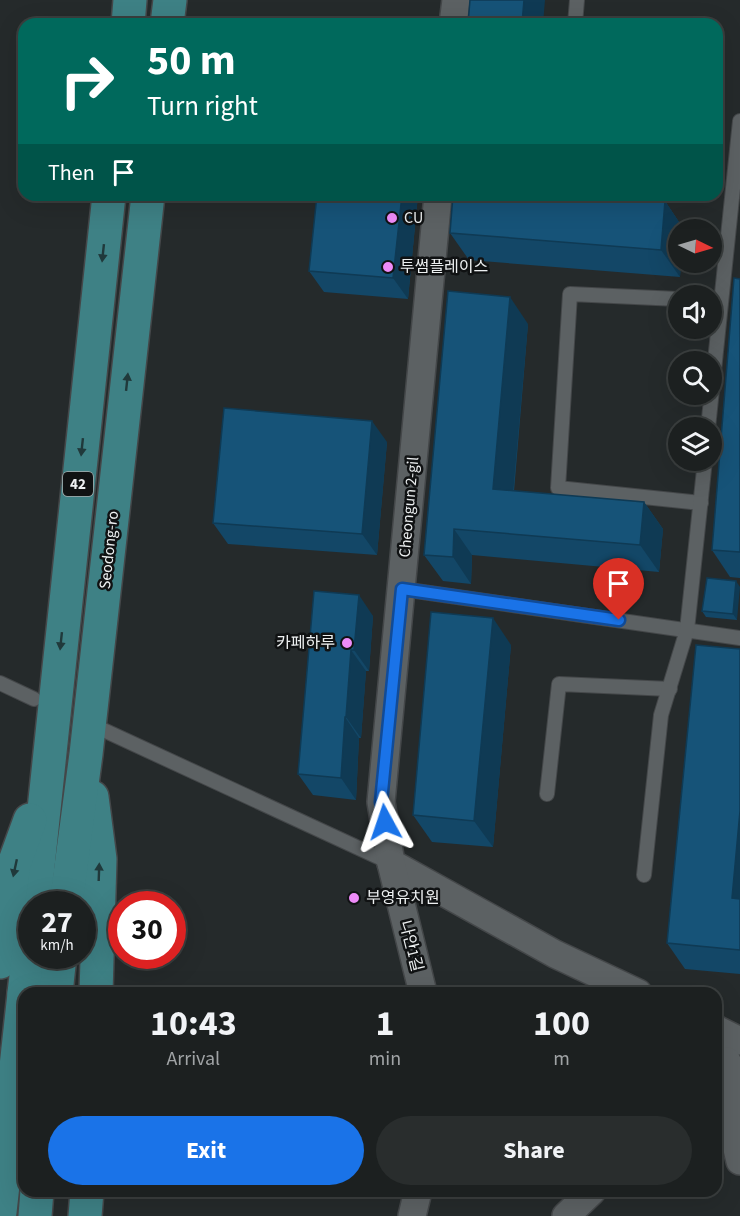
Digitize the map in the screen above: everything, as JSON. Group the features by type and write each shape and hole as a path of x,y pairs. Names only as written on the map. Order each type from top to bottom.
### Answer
{"main road":[{"path":"128,18 130,0"},
{"path":"168,18 170,0"},
{"name":"42","path":"35,891 108,201"},
{"name":"Seodong-ro","path":"68,891 91,740 147,201"},
{"path":"91,740 100,859 96,987"},
{"path":"0,962 15,864 47,773"},
{"path":"25,987 27,969"},
{"path":"57,987 59,969"},
{"path":"0,1212 18,1048"},
{"path":"35,1216 37,1197"},
{"path":"86,1216 87,1197"}],"street":[{"path":"454,18 456,0"},
{"name":"Cheongun 2-gil","path":"391,863 381,802 437,201"},
{"path":"391,863 555,954 625,987"},
{"name":"나안1길","path":"391,863 422,987"},
{"path":"722,1039 731,1055 727,1107 740,1161"},
{"path":"412,1216 417,1197"},
{"path":"566,1216 586,1197"}],"lane":[{"path":"576,18 577,0"},
{"path":"718,285 740,121"},
{"path":"668,299 570,294 558,488 701,503"},
{"path":"709,417 714,339"},
{"path":"644,875 661,715 687,630 704,471"},
{"path":"402,589 740,638"},
{"path":"0,683 34,699"},
{"path":"548,794 559,684 670,689"},
{"path":"91,740 391,863"}],"building":[{"path":"470,0 524,0 522,18 468,18"},
{"path":"316,201 401,201 393,278 309,271"},
{"path":"453,201 665,201 661,250 450,233"},
{"path":"734,278 740,279 740,552 712,550 718,471 722,471 722,426"},
{"path":"448,291 510,297 493,489 644,502 640,545 454,529 453,557 424,555"},
{"path":"224,408 372,421 362,534 213,523"},
{"path":"707,578 736,581 733,614 702,611"},
{"path":"314,591 359,595 354,650 351,650 341,778 298,774"},
{"path":"431,612 493,618 474,821 413,815"},
{"path":"696,645 740,649 740,811 732,898 740,899 740,950 667,943"}],"place":[{"name":"CU","path":"392,218"},
{"name":"투썸플레이스","path":"388,267"},
{"name":"카페하루","path":"347,643"},
{"name":"부영유치원","path":"354,898"}],"route":[{"path":"385,822 381,802 402,589 619,620"}]}
